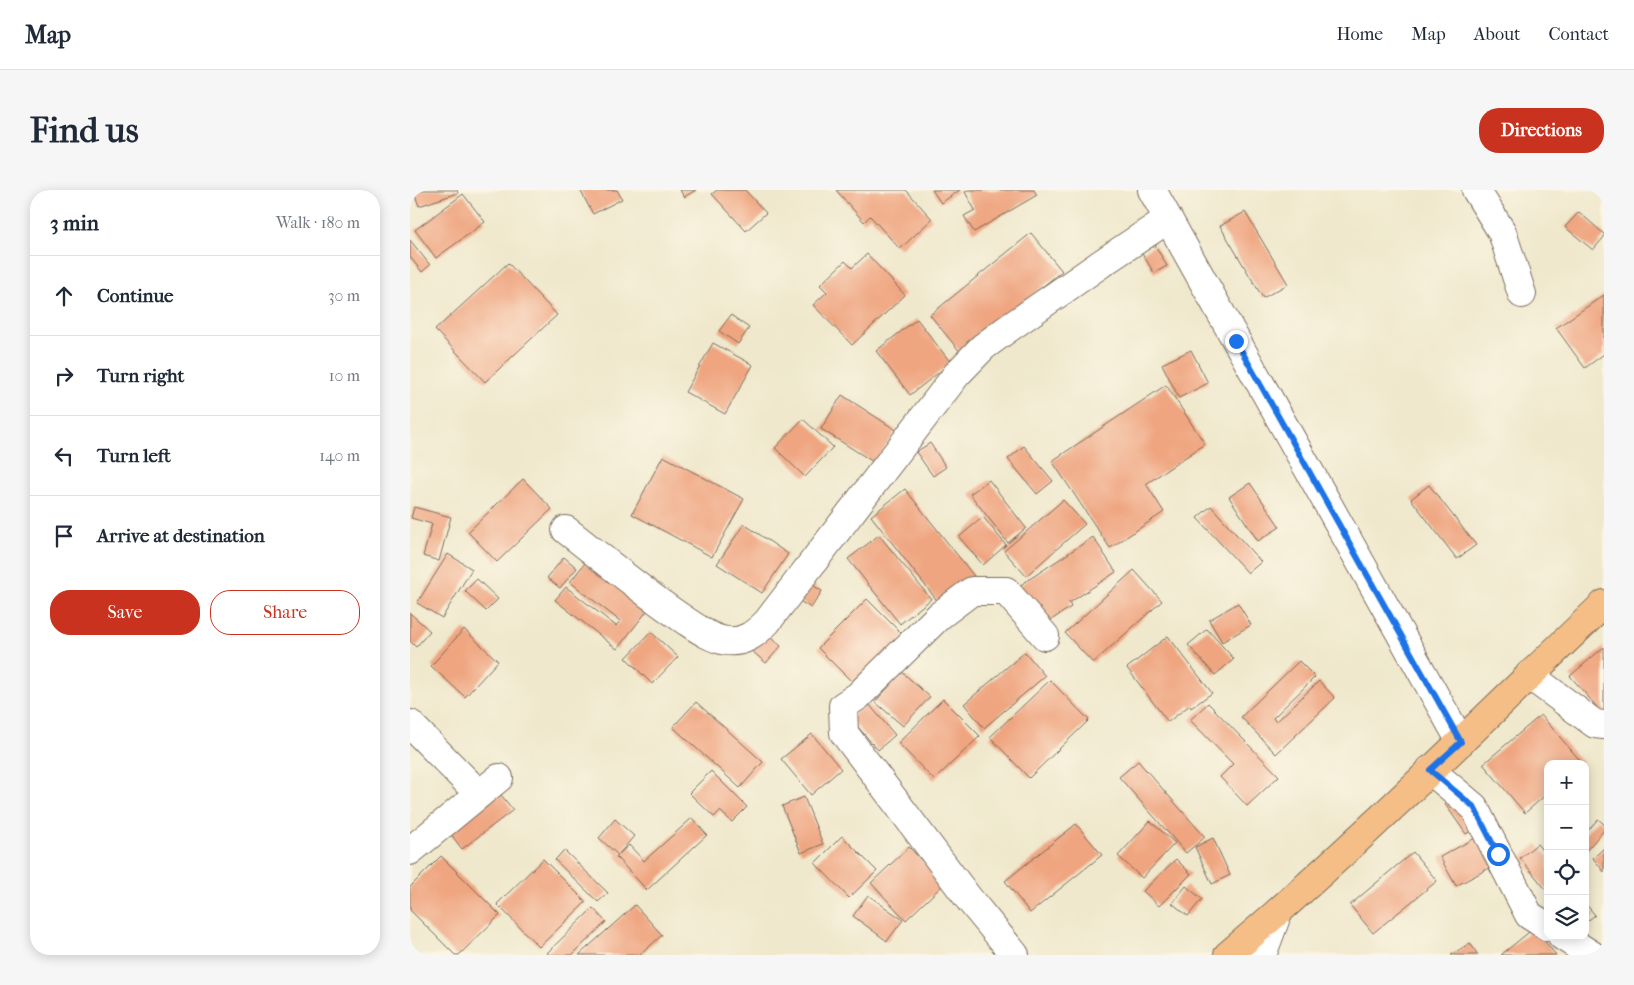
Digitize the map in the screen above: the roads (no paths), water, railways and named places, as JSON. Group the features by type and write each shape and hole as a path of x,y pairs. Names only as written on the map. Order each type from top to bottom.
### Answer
{"main road":[{"path":"1228,955 1278,912 1461,742 1604,604"}],"street":[{"path":"1152,190 1461,742"},
{"path":"1476,190 1502,232 1522,294"},
{"path":"566,530 663,605 698,628 718,639 729,641 746,639 757,633 767,622 957,374 983,347 1043,303 1168,219"},
{"path":"1015,955 969,898 844,733 844,706 858,696 939,616 972,591 1006,591 1045,636"},
{"path":"1529,675 1595,724 1604,725"},
{"path":"410,724 489,786 410,851"},
{"path":"1430,770 1474,807 1529,915 1544,924"},
{"path":"1262,955 1278,912"},
{"path":"1568,940 1592,955"}]}
